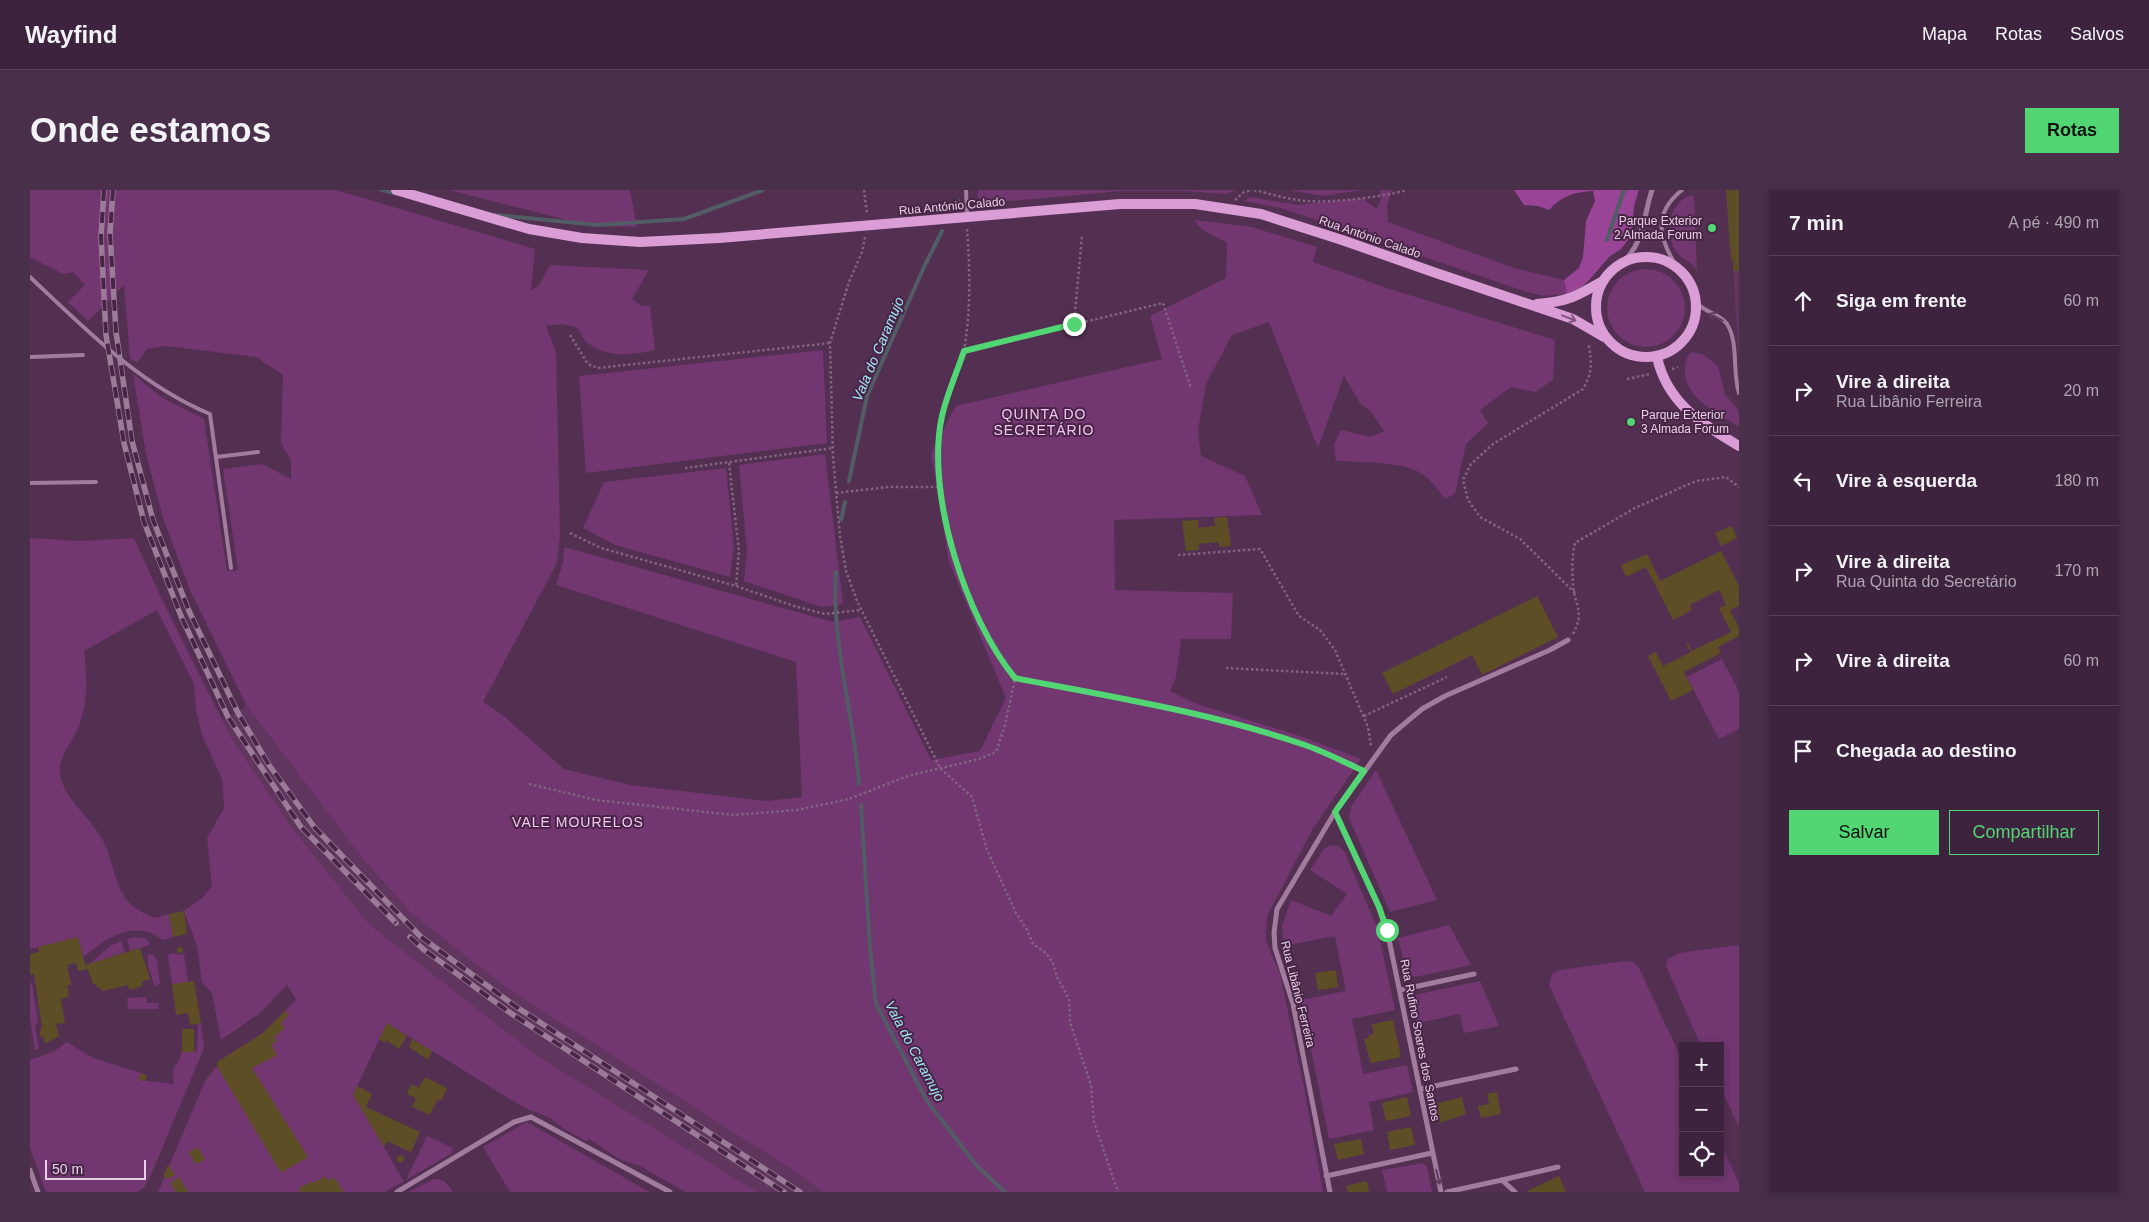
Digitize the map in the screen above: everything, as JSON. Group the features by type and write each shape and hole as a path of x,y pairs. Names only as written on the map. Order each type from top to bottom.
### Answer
{"street":[{"name":"Rua António Calado","path":"396,190 529,229 597,240 659,242 1120,204 1195,204 1261,214 1315,231 1573,319 1604,336"},
{"path":"1623,262 1636,258 1650,257 1667,261 1677,267 1693,288 1696,316 1688,336 1682,344 1670,352 1657,357 1633,356 1617,350 1604,336 1598,326 1595,313 1596,295 1603,281 1611,271 1632,253 1638,243 1652,190"},
{"name":"Rua António Calado","path":"1531,304 1556,303 1574,298 1603,281"},
{"path":"1657,357 1660,372 1679,402 1690,414 1739,446"},
{"name":"Rua Libânio Ferreira","path":"1330,1192 1295,1016 1276,948 1274,921 1281,901 1335,812 1373,757 1391,735 1422,710 1472,683 1550,650 1568,640"},
{"name":"Rua Rufino Soares dos Santos","path":"1335,812 1383,919 1400,990 1441,1192"},
{"path":"1400,990 1474,974"},
{"path":"1420,1089 1516,1069"},
{"path":"397,1192 514,1122 531,1117 670,1192"},
{"path":"1326,1176 1432,1153"},
{"path":"1447,1192 1558,1167"},
{"path":"30,1170 38,1192"},
{"path":"1502,1180 1513,1188 1515,1192"}],"lane":[{"path":"966,190 966,217"},
{"path":"1677,267 1665,247 1660,227 1665,210 1682,190"},
{"path":"30,277 92,336 135,369 182,403 210,414 231,568"},
{"path":"1696,302 1706,312 1722,319 1729,328 1739,393"},
{"path":"30,357 83,355"},
{"path":"216,457 258,452"},
{"path":"30,483 96,482"}],"path":[{"path":"864,190 868,225 862,252 849,282 830,343 836,493 846,571 861,610 940,768 972,797 994,869 1033,944 1046,953 1053,963 1057,977 1069,999 1070,1022 1091,1085 1094,1122 1118,1192"},
{"path":"1230,210 1236,197 1244,192 1253,190 1305,201 1319,201 1393,194 1407,190"},
{"path":"966,217 970,286 964,351 942,416 938,454 940,487 946,525 962,580 999,659 1015,678 1174,708 1236,724 1303,744 1364,771"},
{"path":"1074,324 1082,235"},
{"path":"964,351 1163,303 1191,388"},
{"path":"570,335 588,364 598,368 830,343"},
{"path":"1575,593 1520,539 1480,517 1468,500 1463,480 1471,464 1494,444 1583,389 1591,377 1592,360 1589,346 1604,336"},
{"path":"685,468 833,448"},
{"path":"729,463 739,551 736,586"},
{"path":"1568,640 1574,633 1578,619 1573,585 1572,554 1575,543 1635,508 1696,481 1726,477 1739,486"},
{"path":"836,493 888,487 940,487"},
{"path":"570,533 601,548 682,573 736,586 794,606 825,614 861,610"},
{"path":"1178,555 1260,550 1299,616 1320,630 1335,650 1368,727 1373,757"},
{"path":"1226,668 1345,674"},
{"path":"1364,716 1447,677"},
{"path":"529,784 596,800 733,815 797,810 849,799 908,776 979,759 996,752 1005,724 1015,678"}],"shaded area":[{"path":"30,190 336,190 535,249 531,291 540,284 550,265 649,270 632,299 641,306 650,306 655,350 629,354 612,354 604,352 586,342 577,327 562,324 546,326 556,352 560,536 557,563 483,702 505,717 564,769 630,785 767,801 802,797 796,662 556,585 563,562 564,547 833,622 860,617 931,760 980,751 1006,698 949,562 931,453 956,406 1162,359 1150,316 1226,278 1227,243 1201,229 1194,220 1252,227 1317,247 1313,262 1390,289 1555,340 1553,380 1535,392 1511,387 1480,410 1488,423 1466,444 1455,494 1445,499 1425,476 1409,468 1378,463 1336,461 1334,444 1341,430 1371,437 1384,431 1371,412 1360,403 1344,376 1318,448 1269,322 1232,335 1206,384 1198,430 1201,456 1245,476 1262,515 1114,520 1115,590 1233,593 1231,639 1181,639 1176,677 1170,691 1197,704 1297,735 1361,759 1312,830 1267,916 1266,941 1280,974 1304,1087 1323,1192 823,1192 774,1158 508,989 410,912 363,859 246,705 190,590 163,518 146,454 133,374 161,397 204,419 227,571 238,570 223,469 262,464 291,479 291,460 281,443 283,375 256,357 166,346 147,349 137,363 130,358 124,285 88,321 68,302 85,285 73,272 63,274 30,259"},
{"path":"449,190 630,190 637,227 591,226"},
{"path":"978,190 1236,190 1226,194 1185,191 1121,191 988,203 978,198"},
{"path":"1289,190 1364,190 1323,196"},
{"path":"1380,190 1392,190 1387,206 1388,222 1514,268 1564,280 1567,294 1544,296 1527,292 1281,208 1244,201 1250,197 1297,205 1362,198 1377,209 1381,199"},
{"path":"1514,190 1639,190 1634,206 1632,231 1628,240 1621,249 1609,257 1583,286 1567,294 1564,280 1579,268 1583,257 1586,221 1595,201 1593,191 1580,192 1569,196 1559,201 1549,210 1538,206 1524,205"},
{"path":"1694,195 1697,271 1676,251 1670,233 1672,214 1675,208 1683,199"},
{"path":"1733,259 1739,259 1739,361 1735,303"},
{"path":"1646,269 1661,272 1678,286 1682,293 1685,308 1682,323 1668,340 1661,344 1646,347 1631,344 1614,330 1610,323 1607,308 1610,293 1624,276 1631,272"},
{"path":"823,350 827,443 586,473 579,376"},
{"path":"1691,352 1704,355 1718,366 1725,394 1739,411 1739,427 1704,404 1690,389 1686,380 1685,367"},
{"path":"825,454 843,604 822,607 744,581 747,551 739,465"},
{"path":"726,468 734,547 730,577 615,545 583,528 604,482"},
{"path":"30,538 80,541 134,538 230,736 289,824 369,924 535,1054 757,1192 685,1192 640,1166 619,1159 589,1139 586,1141 564,1129 550,1118 523,1107 387,1023 353,1095 404,1181 385,1192 158,1192 205,1081 217,1066 217,1062 263,1033 296,1000 287,985 260,1013 221,1040 212,993 202,983 197,946 184,911 202,898 212,886 207,838 224,808 222,779 202,735 196,710 194,684 157,610 84,651 86,696 83,714 78,729 62,759 60,772 65,790 97,831 106,846 118,885 126,899 135,908 154,918 169,914 173,937 162,940 142,931 121,933 102,943 85,956 83,956 78,937 30,949"},
{"path":"1722,659 1739,692 1739,729 1719,739 1687,677"},
{"path":"246,705 363,859 410,912 823,1192 757,1192 535,1054 369,924 289,824 230,736 222,720 238,713"},
{"path":"1376,770 1437,900 1390,912 1349,818 1351,807"},
{"path":"1330,845 1338,846 1344,851 1377,927 1395,1010 1352,1019 1363,1074 1407,1065 1413,1092 1369,1102 1374,1130 1329,1139 1301,1000 1346,991 1335,936 1284,946 1282,926 1291,900 1331,916 1347,894 1310,870 1323,850"},
{"path":"1449,925 1471,965 1415,977 1407,975 1398,938"},
{"path":"135,937 146,938 150,945 130,951 127,939"},
{"path":"121,941 125,952 90,964 110,946"},
{"path":"1739,945 1739,1127 1724,1095 1724,1042 1699,1042 1666,966 1668,959 1679,953"},
{"path":"175,953 176,955 184,954 188,982 172,984 168,955"},
{"path":"153,954 157,961 160,983 155,987 148,966 147,955"},
{"path":"1624,961 1633,962 1639,968 1679,1053 1679,1177 1724,1177 1724,1151 1739,1183 1739,1192 1645,1192 1549,985 1552,974 1560,970"},
{"path":"1480,981 1499,1026 1464,1033 1460,1014 1414,1024 1410,1003 1415,995"},
{"path":"30,983 32,983 38,1022 35,1025 39,1049 35,1050 30,1018"},
{"path":"146,997 147,1003 159,1003 158,1009 128,1009 127,998"},
{"path":"201,1023 204,1048 151,1175 144,1187 137,1192 46,1192 30,1148 30,1060 53,1052 67,1042 93,1058 141,1073 139,1080 174,1084 173,1070 182,1052 197,1051 198,1024"},
{"path":"527,1122 650,1192 510,1192 483,1147"},
{"path":"427,1136 453,1148 452,1153 406,1180"},
{"path":"1423,1163 1427,1167 1432,1192 1387,1192 1382,1170"},
{"path":"434,1179 445,1182 453,1192 408,1192"}],"building":[{"path":"1726,190 1739,190 1739,271 1733,271 1733,259 1731,260"},
{"path":"1227,517 1231,546 1219,547 1218,542 1199,544 1199,550 1186,551 1182,521 1198,520 1198,528 1215,526 1214,518"},
{"path":"1732,526 1737,538 1721,546 1715,533"},
{"path":"1721,551 1739,586 1739,606 1730,610 1739,628 1739,636 1718,647 1721,653 1684,672 1693,690 1671,701 1648,656 1656,652 1663,666 1691,652 1686,644 1688,643 1692,651 1731,632 1719,608 1726,605 1719,590 1690,605 1692,610 1673,620 1646,567 1626,577 1621,565 1647,554 1660,581"},
{"path":"1537,596 1558,637 1482,675 1472,655 1393,694 1382,673"},
{"path":"184,911 187,934 173,937 169,914"},
{"path":"78,937 85,965 140,948 150,979 141,982 143,986 129,990 128,985 102,991 100,987 97,988 96,984 93,984 88,969 78,971 76,963 67,965 71,985 67,985 69,997 61,999 65,1023 56,1024 59,1036 45,1044 44,1037 40,1036 42,1027 34,974 30,975 30,954 39,952 38,947"},
{"path":"182,947 183,952 178,953 177,948"},
{"path":"1336,970 1338,987 1318,990 1315,973"},
{"path":"194,981 201,1023 190,1025 188,1013 176,1015 172,984"},
{"path":"285,1011 289,1015 281,1023 285,1028 274,1037 277,1041 271,1045 277,1055 252,1068 308,1157 281,1173 217,1066 217,1062 263,1033"},
{"path":"1393,1020 1401,1057 1371,1063 1364,1039 1369,1038 1368,1035 1374,1034 1372,1024"},
{"path":"387,1023 407,1036 399,1049 386,1040 385,1043 379,1039"},
{"path":"182,1029 194,1029 194,1052 182,1052"},
{"path":"412,1039 432,1051 428,1060 409,1047"},
{"path":"141,1073 147,1075 145,1081 139,1080"},
{"path":"425,1077 447,1088 441,1101 438,1099 430,1115 412,1107 416,1098 407,1094 411,1084 419,1088"},
{"path":"357,1086 372,1094 366,1107 420,1132 411,1152 387,1141 384,1147 353,1095"},
{"path":"1497,1092 1501,1114 1481,1118 1478,1106 1489,1104 1487,1094"},
{"path":"1407,1097 1411,1116 1386,1121 1382,1103"},
{"path":"1462,1097 1466,1114 1440,1123 1435,1104"},
{"path":"1411,1127 1415,1145 1390,1150 1387,1132"},
{"path":"1361,1139 1364,1154 1338,1160 1334,1144"},
{"path":"198,1147 205,1160 195,1164 189,1152"},
{"path":"400,1155 404,1157 401,1163 397,1161 397,1157"},
{"path":"168,1165 175,1175 168,1179 163,1176"},
{"path":"325,1176 328,1181 334,1177 344,1192 298,1192 301,1190 299,1188"},
{"path":"1559,1176 1566,1192 1527,1191"},
{"path":"179,1177 188,1192 176,1192 170,1183"},
{"path":"1367,1181 1369,1192 1348,1192 1346,1186"}],"waterway":[{"name":"Vala do Caramujo","path":"381,190 396,193"},
{"name":"Vala do Caramujo","path":"495,215 598,225 684,219 763,190"},
{"name":"Vala do Caramujo","path":"1607,240 1624,190"},
{"name":"Vala do Caramujo","path":"955,207 958,201"},
{"name":"Vala do Caramujo","path":"849,481 867,396 942,231"},
{"name":"Vala do Caramujo","path":"841,520 845,502"},
{"name":"Vala do Caramujo","path":"836,572 835,599 837,625 859,784"},
{"name":"Vala do Caramujo","path":"861,805 870,948 876,1004 927,1101 977,1166 1005,1192"}],"railway":[{"path":"104,190 101,236 106,335 124,443 144,522 181,616 228,717 301,827 396,923"},
{"path":"113,190 110,234 116,332 132,441 153,520 189,611 238,713 269,765 315,828 421,937 515,1006 800,1192"},
{"path":"410,937 423,949 509,1012 784,1192"}],"place":[{"name":"Parque Exterior 2 Almada Forum","path":"1712,228"},
{"name":"Parque Exterior 3 Almada Forum","path":"1631,422"}],"district":[{"name":"QUINTA DO SECRETÁRIO","path":"1044,422"},
{"name":"VALE MOURELOS","path":"578,822"}],"route":[{"path":"1074,324 964,351 942,416 938,454 941,498 946,525 962,580 999,659 1015,678 1174,708 1236,724 1303,744 1364,771 1335,812 1379,907 1387,930"}]}
